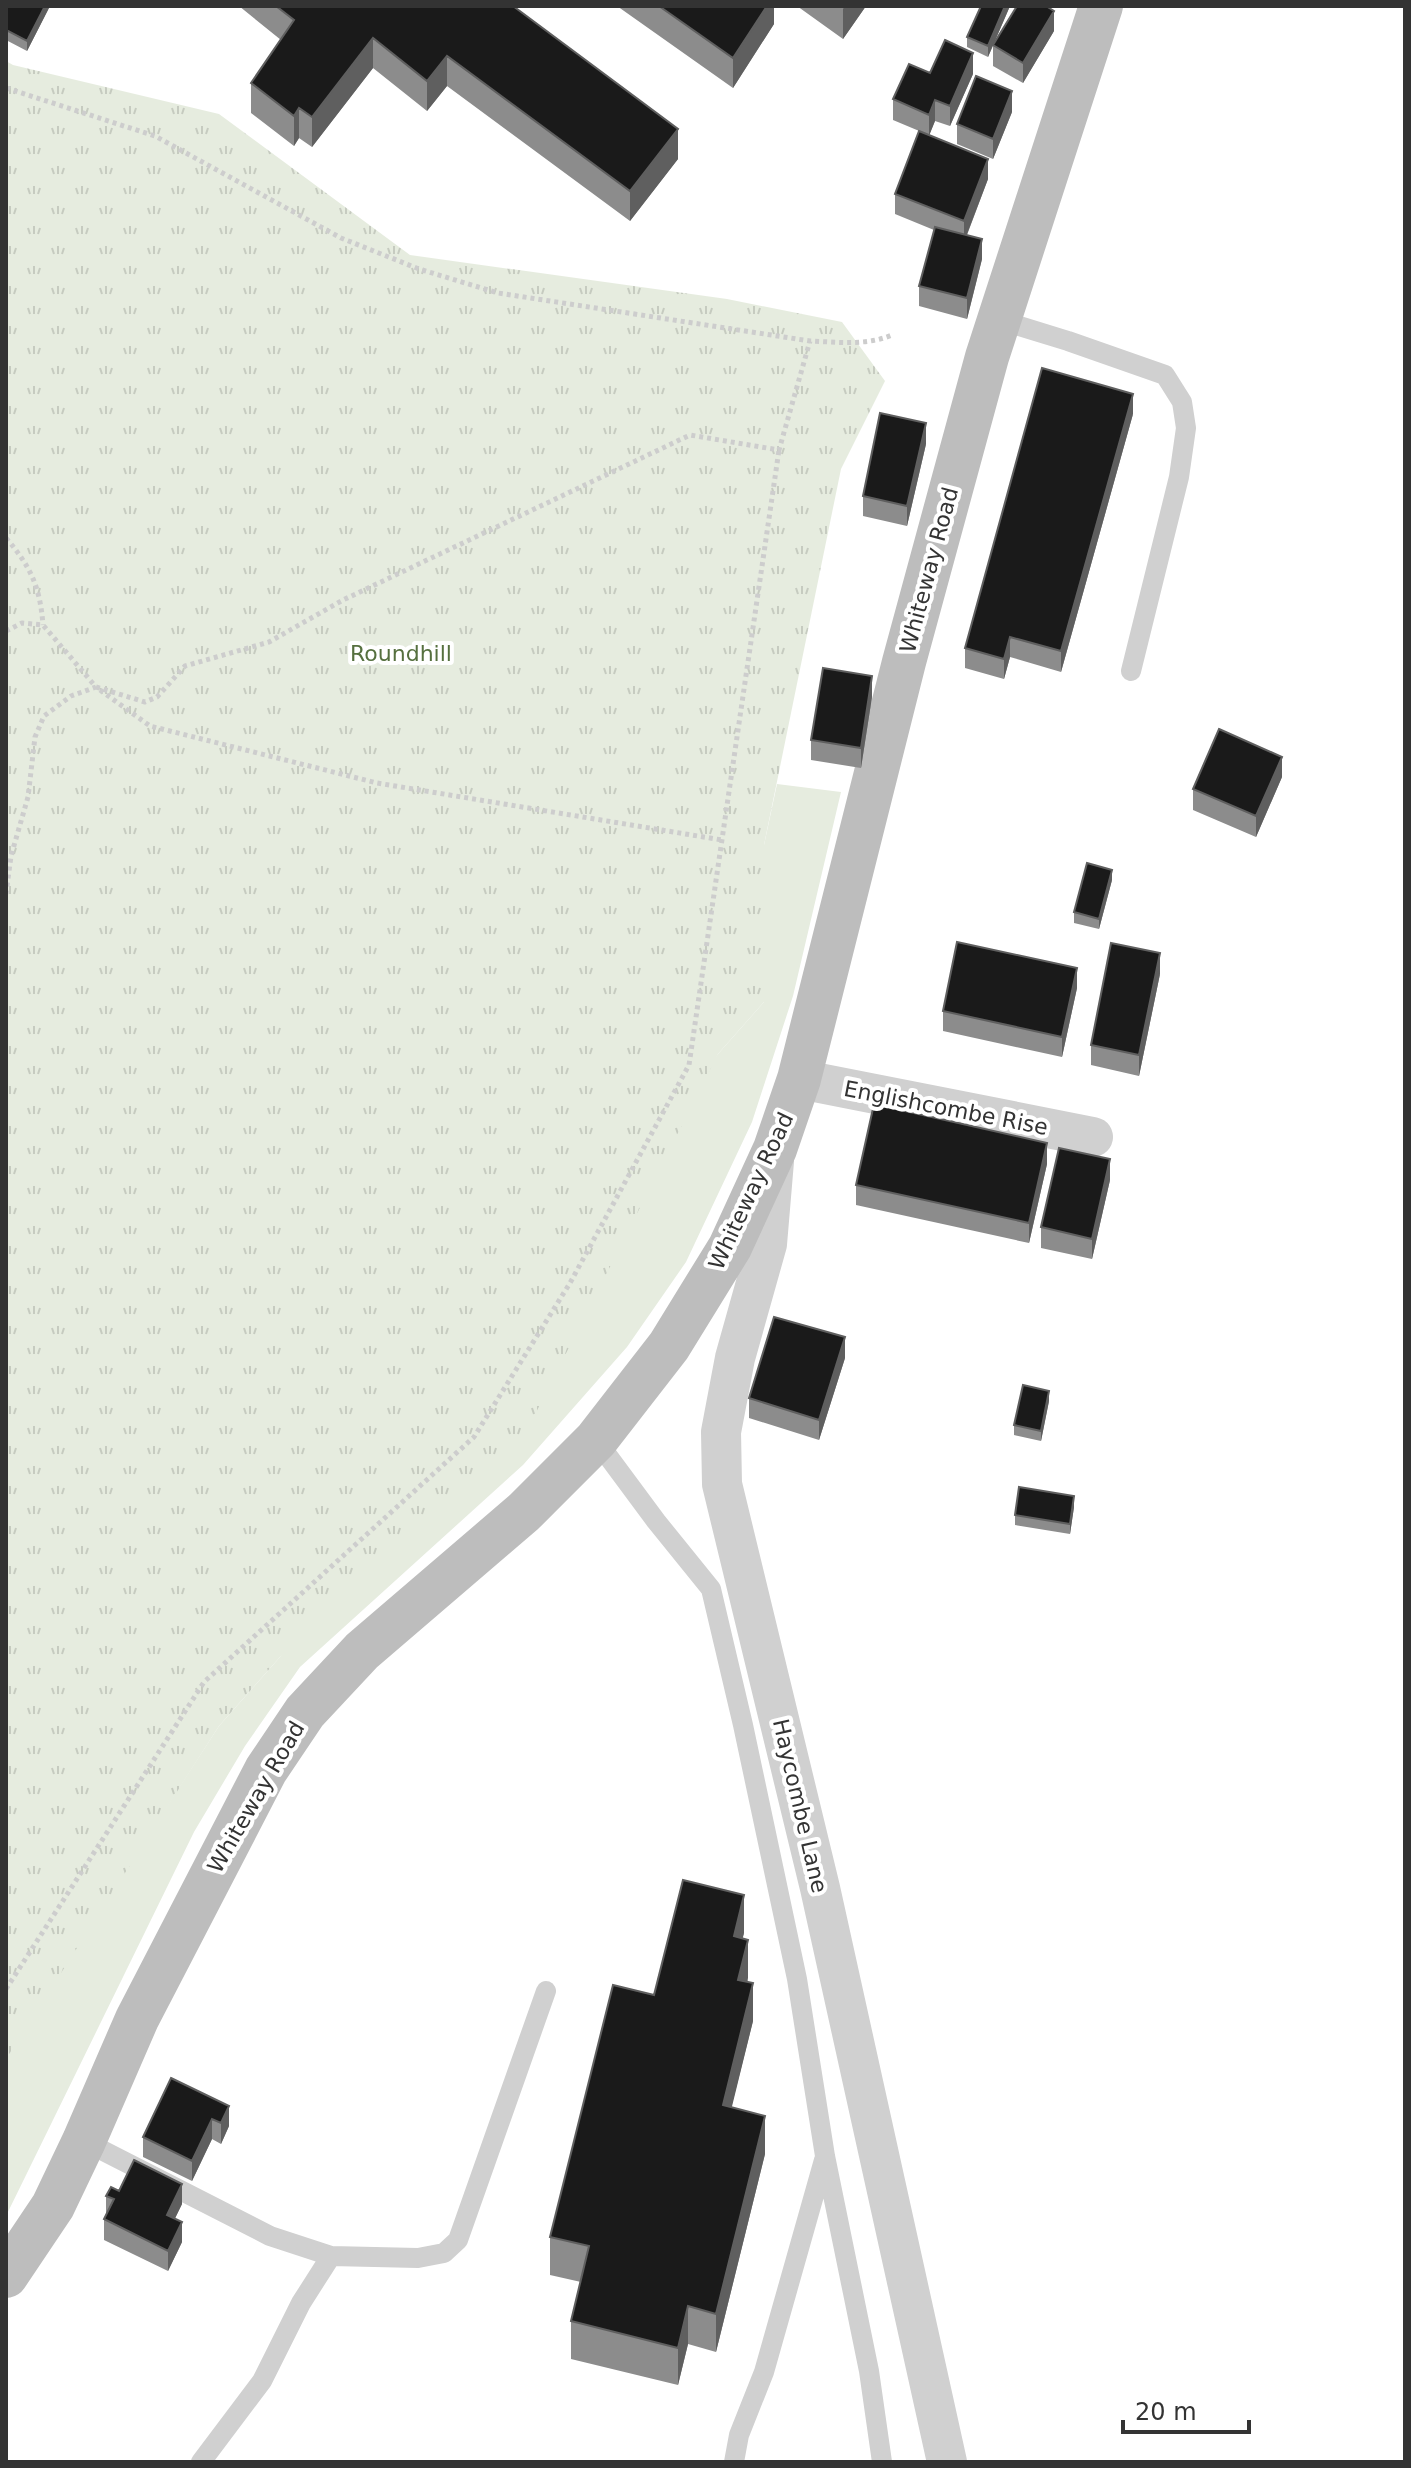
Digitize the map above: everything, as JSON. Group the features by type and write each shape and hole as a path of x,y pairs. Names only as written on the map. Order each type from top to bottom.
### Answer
{"street":[{"name":"Whiteway Road","path":"6,2276 53,2206 137,2019 266,1770 305,1712 362,1651 524,1512 596,1440 669,1346 722,1260 775,1149 799,1079 904,662 987,357 1101,6"},
{"name":"Englishcombe Rise","path":"799,1079 1093,1137"},
{"name":"Haycombe Lane","path":"775,1149 767,1244 735,1358 721,1432 722,1484 823,1903 947,2462"}],"lane":[{"path":"1000,320 1165,375 1182,402 1186,428 1179,477 1131,671"},
{"path":"596,1440 711,1589 797,1979 825,2156 869,2371 882,2462"},
{"path":"84,2141 270,2236 331,2256 418,2258 444,2253 458,2240 546,1991"},
{"path":"734,2462 739,2435 768,2357 825,2156"},
{"path":"201,2462 262,2381 301,2303 331,2256"}],"path":[{"path":"6,88 155,136 341,238 419,269 498,293 810,341 860,342 881,340 892,335"},
{"path":"6,1989 204,1682 474,1437 570,1283 689,1065 779,450 810,341"},
{"path":"6,894 11,856 28,797 35,737 44,716 71,696 96,687 145,702 157,697 185,666 269,642 343,600 690,435 779,450"},
{"path":"6,538 21,556 41,596 43,625 96,687 150,726 377,783 722,840"},
{"path":"6,631 22,623 43,625"}],"green space":[{"name":"Roundhill","path":"6,61 219,114 410,255 727,299 842,322 885,381 841,469 764,845 764,1002 718,1054 521,1442 280,1657 219,1726 6,2059"},
{"path":"777,784 841,792 793,996 752,1122 686,1262 627,1347 523,1465 300,1667 245,1746 194,1832 6,2216 6,2059 31,2016 219,1726 280,1657 718,1054 764,1002 764,845"}],"building":[{"path":"6,6 45,6 27,41 6,30"},
{"path":"276,6 513,6 678,129 630,191 447,56 427,81 373,38 312,117 299,108 294,116 251,83 294,20"},
{"path":"659,6 767,6 733,58"},
{"path":"981,6 1005,6 988,46 967,37"},
{"path":"1017,6 1046,6 1054,11 1023,63 993,45"},
{"path":"945,40 973,53 950,106 935,100 929,115 893,99 909,64 930,73"},
{"path":"976,76 1012,91 993,139 957,124"},
{"path":"919,131 988,159 964,221 895,194"},
{"path":"935,227 982,239 967,298 919,286"},
{"path":"1042,368 1133,394 1061,651 1010,637 1004,659 965,648"},
{"path":"880,413 926,423 907,506 863,496"},
{"path":"823,668 872,676 861,748 811,740"},
{"path":"1219,729 1282,757 1256,816 1193,789"},
{"path":"1087,863 1112,870 1099,919 1074,912"},
{"path":"957,942 1077,968 1062,1037 943,1011"},
{"path":"1111,943 1160,953 1139,1055 1091,1045"},
{"path":"874,1104 1047,1143 1029,1223 856,1185"},
{"path":"1059,1148 1110,1159 1092,1239 1041,1227"},
{"path":"774,1317 845,1337 819,1420 749,1398"},
{"path":"1023,1385 1049,1391 1041,1431 1014,1425"},
{"path":"1019,1487 1074,1496 1070,1524 1015,1515"},
{"path":"683,1880 744,1895 734,1936 748,1940 738,1980 753,1983 723,2105 765,2116 716,2314 688,2306 678,2348 571,2321 589,2246 550,2237 613,1985 654,1995"},
{"path":"171,2078 229,2106 221,2123 212,2119 192,2161 143,2137"},
{"path":"134,2160 182,2184 167,2215 182,2222 168,2251 104,2219 114,2199 106,2196 111,2187 119,2191"}]}
